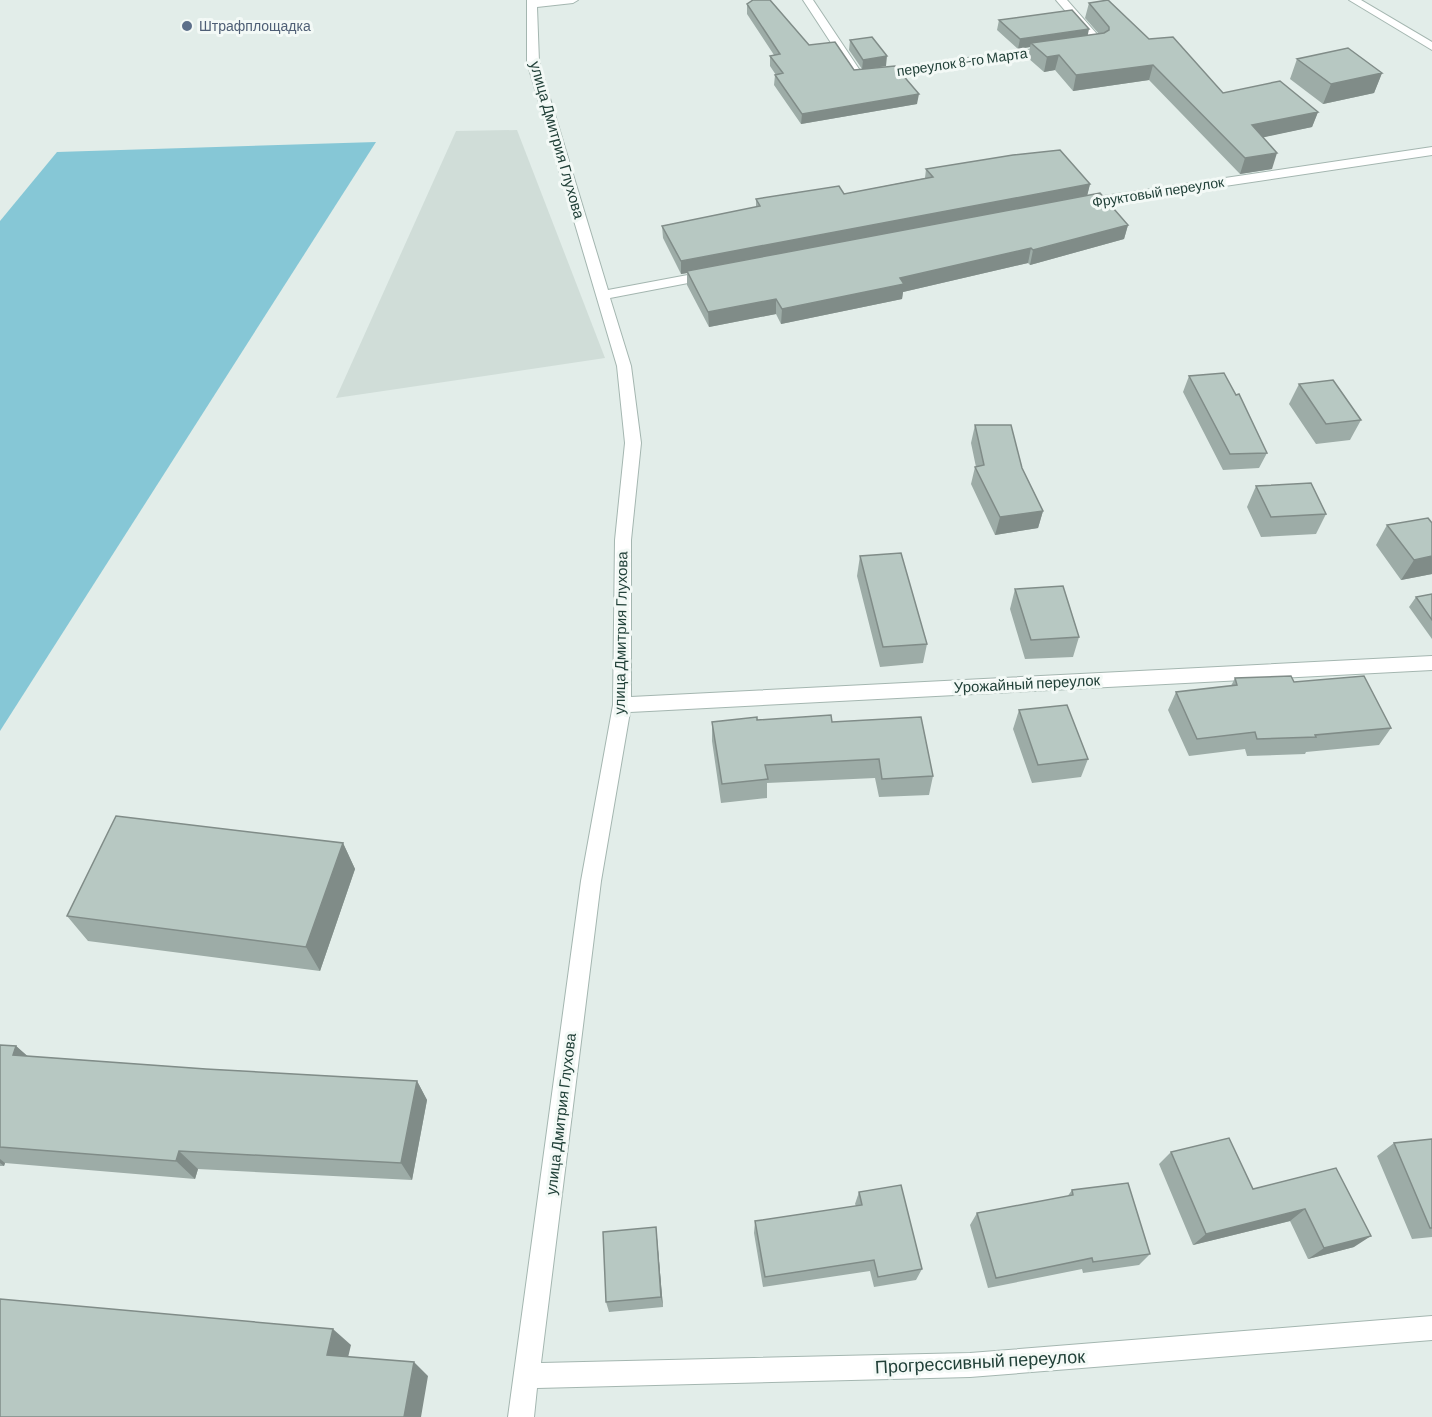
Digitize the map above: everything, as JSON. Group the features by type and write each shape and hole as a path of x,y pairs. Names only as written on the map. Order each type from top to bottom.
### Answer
{"street":[{"path":"532,3 573,0"},
{"name":"переулок 8-го Марта","path":"808,0 858,76 1099,43 1061,0"},
{"path":"1354,0 1432,47"},
{"name":"улица Дмитрия Глухова","path":"521,1417 591,880 622,705 623,540 633,443 624,366 533,62 532,3"},
{"name":"Фруктовый переулок","path":"1071,205 1432,151"},
{"path":"603,295 720,273"},
{"name":"Урожайный переулок","path":"622,705 1432,663"},
{"name":"Прогрессивный переулок","path":"527,1376 970,1365 1432,1328"}],"shaded area":[{"path":"517,130 605,358 336,398 456,131"}],"water":[{"path":"376,142 0,731 0,221 57,152"}],"building":[{"path":"753,0 770,0 809,45 835,42 854,70 895,66 919,94 802,114 775,75 783,73 770,56 780,54 747,4"},
{"path":"1108,0 1149,39 1173,37 1223,93 1280,81 1318,112 1252,125 1277,153 1245,158 1153,65 1076,75 1059,55 1047,57 1031,43 1104,33 1109,30 1109,27 1089,3"},
{"path":"1072,10 1089,29 1020,39 999,20"},
{"path":"872,37 887,56 863,60 850,40"},
{"path":"1348,48 1382,73 1331,84 1297,59"},
{"path":"1060,150 1090,184 681,261 662,226 760,206 756,199 839,186 844,194 933,177 926,169"},
{"path":"1100,193 1128,225 1033,250 1031,248 900,278 904,284 782,309 776,299 708,312 687,271"},
{"path":"1224,373 1236,395 1239,394 1267,453 1230,454 1189,376"},
{"path":"1333,380 1361,420 1326,424 1299,384"},
{"path":"975,425 1011,425 1022,468 1043,511 1000,517 975,467 984,465"},
{"path":"1311,483 1326,514 1271,517 1256,486"},
{"path":"1428,518 1432,523 1432,556 1414,560 1387,525"},
{"path":"901,553 927,644 883,647 860,556"},
{"path":"1063,586 1079,637 1031,640 1015,589"},
{"path":"1432,594 1432,620 1416,597"},
{"path":"1291,676 1294,682 1364,676 1391,728 1315,735 1316,737 1257,739 1255,732 1197,739 1176,692 1237,685 1235,678"},
{"path":"1067,705 1088,759 1038,765 1019,710"},
{"path":"831,715 832,722 921,717 933,776 882,779 879,759 765,765 768,779 722,784 712,722 757,717 757,720"},
{"path":"116,816 343,843 306,947 67,916"},
{"path":"0,1045 16,1046 13,1055 417,1081 401,1163 179,1151 176,1161 0,1147"},
{"path":"1229,1138 1253,1189 1336,1168 1371,1236 1324,1248 1305,1209 1206,1234 1171,1152"},
{"path":"1432,1139 1432,1228 1430,1228 1394,1143"},
{"path":"1128,1183 1150,1254 1093,1262 1092,1258 996,1278 977,1213 1073,1195 1072,1190"},
{"path":"901,1185 922,1269 878,1277 874,1260 765,1277 755,1221 862,1205 859,1192"},
{"path":"656,1227 661,1297 606,1302 603,1232"},
{"path":"0,1299 333,1329 327,1355 414,1362 404,1417 0,1417"}],"place":[{"name":"Штрафплощадка","path":"187,26"}]}
